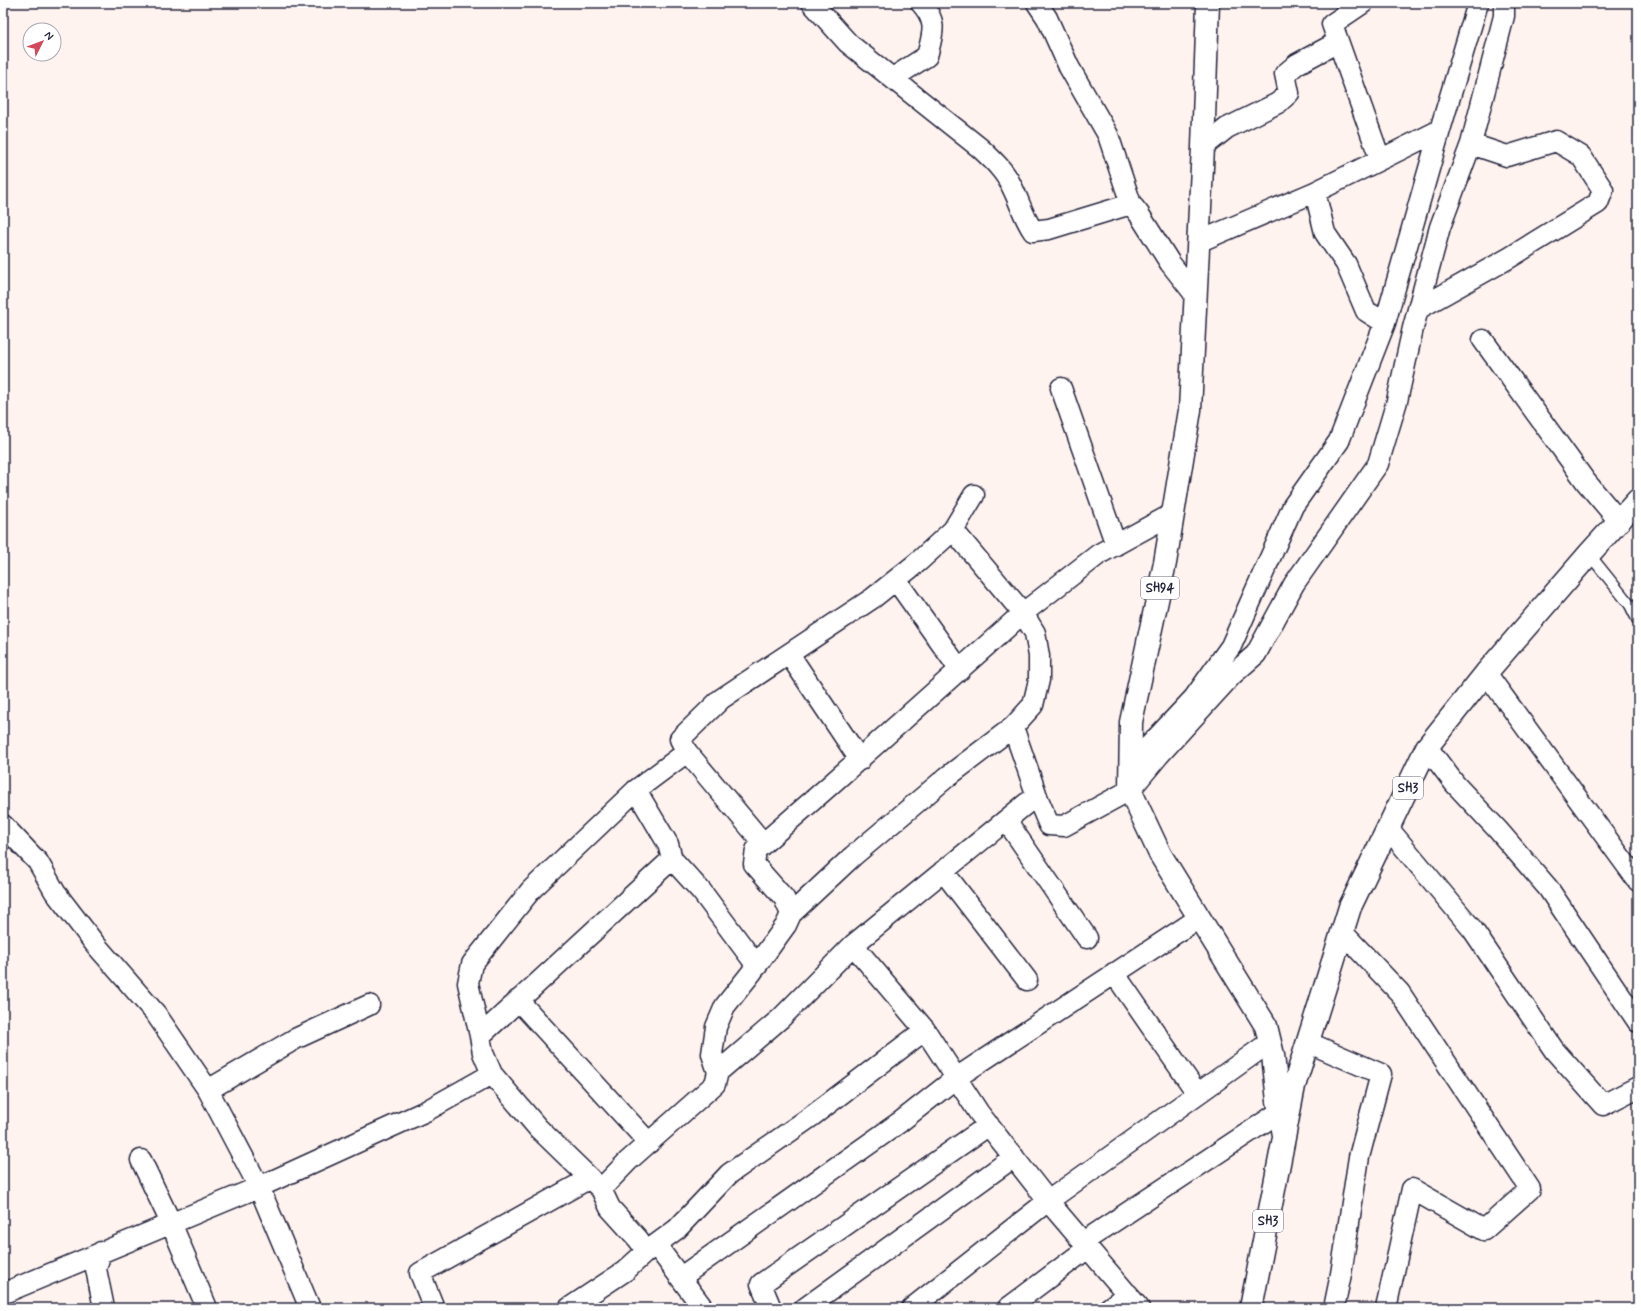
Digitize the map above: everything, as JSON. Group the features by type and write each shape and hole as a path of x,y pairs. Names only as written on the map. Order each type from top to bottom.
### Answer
{"main road":[{"name":"SH94","path":"1208,3 1203,147 1190,410 1166,563 1131,722 1130,790 1160,854 1266,1026 1273,1054 1278,1101 1281,1111 1284,1135"},
{"name":"SH3","path":"1251,1308 1294,1086 1350,907 1427,747 1486,673 1638,500"}],"street":[{"path":"812,3 848,43 894,78 980,148 997,164 1013,188 1025,220 1033,231 1049,229 1131,204"},
{"path":"894,78 927,56 934,29 928,11 921,3"},
{"path":"1037,3 1047,18 1069,67 1108,135 1131,204 1170,263 1196,296"},
{"path":"1363,3 1332,24 1380,160"},
{"path":"1130,766 1194,698 1231,646 1293,506 1339,441 1386,323 1440,130 1478,3"},
{"path":"1013,727 1038,799 1050,825 1064,826 1130,790 1159,755 1232,675 1256,654 1294,584 1378,464 1396,401 1418,309 1440,227 1471,144 1504,16 1504,3"},
{"path":"1203,147 1227,128 1278,103 1289,93 1285,74 1297,64 1338,42"},
{"path":"1198,242 1315,192 1440,130"},
{"path":"1418,309 1509,258 1598,203 1603,190 1581,156 1556,141 1507,156 1471,144"},
{"path":"1315,192 1325,233 1346,264 1366,311 1386,323"},
{"path":"1483,340 1586,482 1619,521"},
{"path":"1061,388 1116,545"},
{"path":"763,843 687,752 680,739 721,699 873,598 896,580 953,530 974,494"},
{"path":"791,914 784,898 754,864 756,850 860,760 1023,613 1099,554 1174,513"},
{"path":"434,1308 420,1273 595,1183 649,1143 715,1084 718,1072 712,1054 716,1027 725,1006 757,966 786,925 791,914 853,856 946,777 1013,727 1033,705 1039,680 1039,656 1035,633 1023,613 953,530"},
{"path":"896,580 960,670"},
{"path":"789,654 860,760"},
{"path":"1486,673 1638,881"},
{"path":"1427,747 1455,784 1498,830 1548,888 1638,1022"},
{"path":"687,752 636,790 531,890 472,964 468,983 483,1053 492,1074 538,1128 595,1183 610,1208 638,1239 651,1248 681,1277 704,1308"},
{"path":"636,790 668,844 672,860 702,892 757,966"},
{"path":"718,1072 781,1018 853,945 1027,803 1038,799"},
{"path":"1006,820 1087,938"},
{"path":"3,825 38,862 55,892 95,944 156,1014 208,1090 259,1187 310,1308"},
{"path":"1388,828 1473,930 1554,1050 1604,1105 1638,1087"},
{"path":"480,1036 672,860"},
{"path":"943,871 1027,980"},
{"path":"681,1277 900,1122 956,1078 1199,918"},
{"path":"1342,932 1400,993 1530,1189 1484,1230 1412,1189 1386,1308"},
{"path":"853,945 925,1030 989,1125 1048,1201 1133,1301 1109,1308"},
{"path":"1114,974 1197,1093"},
{"path":"518,1000 649,1143"},
{"path":"208,1090 295,1039 369,1005"},
{"path":"580,1305 677,1229 729,1174 812,1116 925,1030"},
{"path":"912,1308 1048,1201 1270,1042"},
{"path":"1307,1042 1381,1074 1359,1157 1342,1274 1334,1308"},
{"path":"5,1297 101,1252 259,1187 426,1111 492,1074"},
{"path":"1008,1308 1085,1244 1281,1111"},
{"path":"771,1308 761,1284 989,1125"},
{"path":"805,1308 1014,1157"},
{"path":"141,1160 171,1223 207,1308"},
{"path":"101,1252 96,1269 104,1308"}],"lane":[{"path":"1589,554 1624,597 1638,621"}]}
